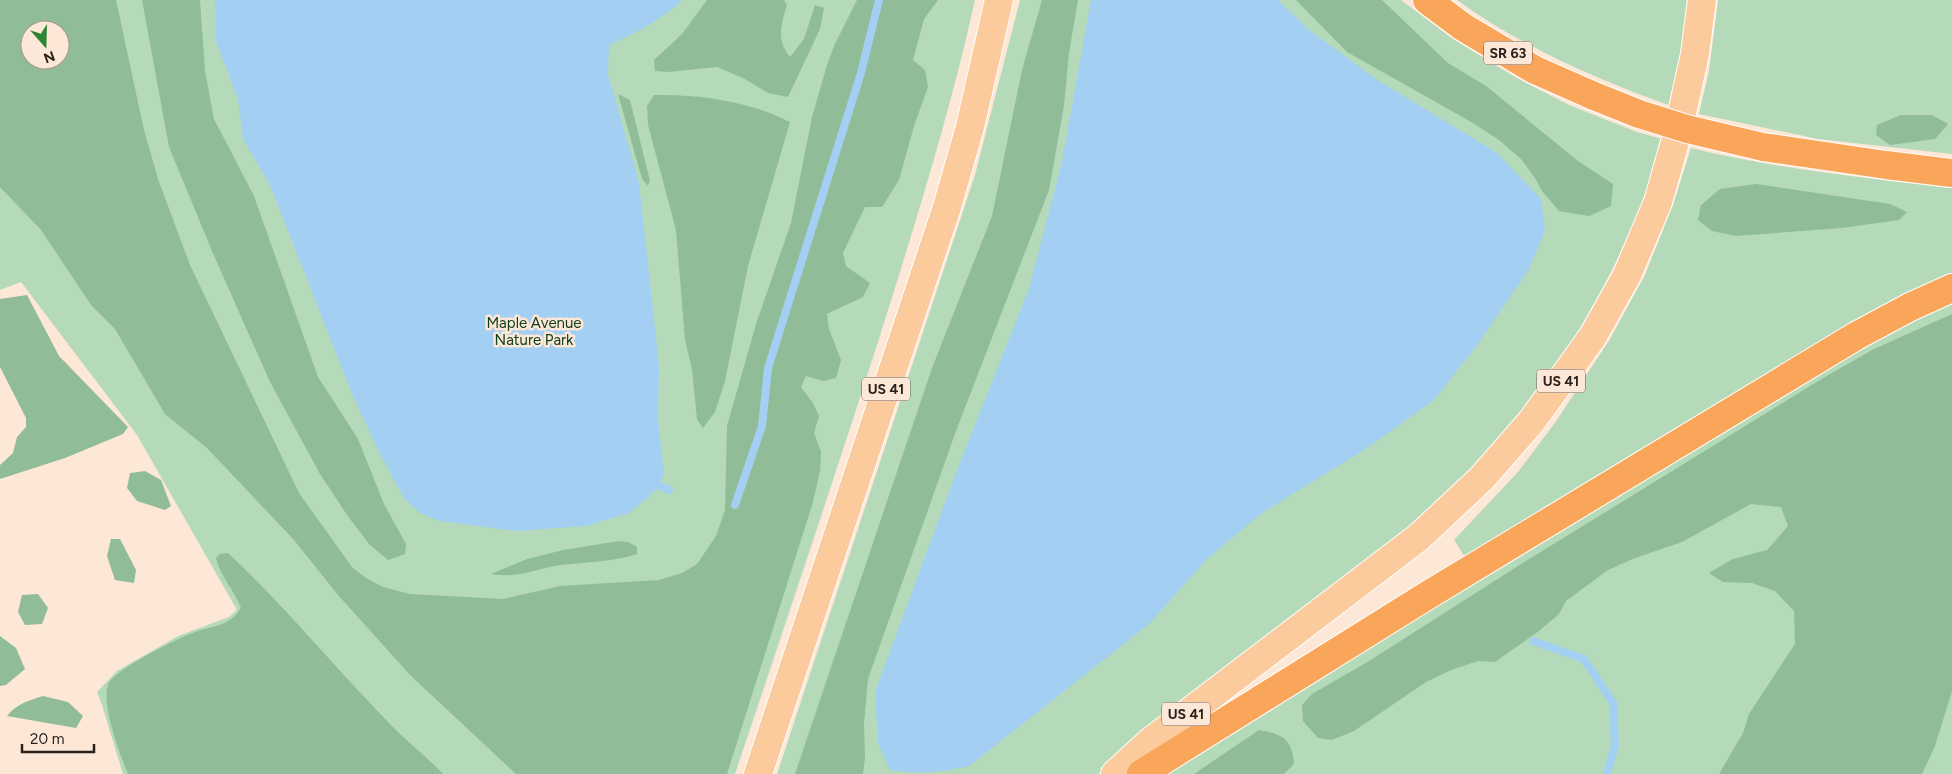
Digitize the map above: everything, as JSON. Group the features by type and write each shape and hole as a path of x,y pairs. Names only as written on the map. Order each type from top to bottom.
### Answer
{"highway":[{"name":"SR 63","path":"1427,0 1463,26 1536,70 1639,114 1687,129 1763,147 1952,173"},
{"path":"1141,774 1428,595 1856,336 1910,307 1952,288"}],"main road":[{"name":"US 41","path":"758,774 947,207 970,127 999,0"},
{"name":"US 41","path":"1115,774 1150,742 1419,537 1482,478 1531,422 1593,336 1627,275 1658,202 1678,131 1695,54 1702,0"}],"green space":[{"name":"Maple Avenue Nature Park","path":"0,0 975,0 942,131 904,259 735,774 123,774 97,692 117,671 178,636 229,617 237,610 137,435 21,282 0,290"},
{"path":"0,0 116,0 144,130 158,179 190,265 299,493 352,567 366,578 383,587 410,594 503,599 560,586 659,580 682,573 697,564 716,536 725,510 727,426 756,324 791,223 812,117 835,44 857,0 938,0 924,19 913,60 925,70 928,87 914,126 899,180 882,207 865,207 843,253 846,266 870,283 863,297 827,314 829,329 841,360 836,378 823,381 806,376 801,387 813,403 819,416 814,433 821,452 820,471 813,502 727,774 516,774 411,676 338,595 294,540 207,448 165,414 115,329 91,305 41,230 0,187"},
{"path":"142,0 200,0 205,71 214,119 254,196 318,377 358,439 384,504 406,544 405,554 388,560 369,544 320,474 270,382 212,251 169,147"},
{"path":"707,0 784,0 787,5 781,38 790,57 804,39 815,5 824,8 820,29 788,97 768,93 743,78 717,67 668,72 655,71 654,60 682,34"},
{"path":"1020,0 1401,0 1453,39 1515,77 1569,105 1637,132 1662,139 1636,218 1598,298 1558,363 1513,424 1488,454 1457,488 1412,527 1098,774 777,774 975,175"},
{"path":"1042,0 1078,0 1069,53 1064,106 1049,190 956,431 868,679 864,723 865,757 863,774 795,774 932,368 992,216 1022,70"},
{"path":"1296,0 1382,0 1448,63 1486,86 1578,161 1613,184 1611,206 1589,216 1559,211 1542,191 1521,159 1499,140 1473,123 1347,52"},
{"path":"1457,0 1688,0 1684,43 1671,106 1615,85 1560,61 1507,33"},
{"path":"1718,0 1952,0 1952,154 1818,139 1699,114 1709,71"},
{"path":"618,94 630,100 650,181 648,186 642,179"},
{"path":"654,95 724,100 758,109 790,122 748,266 725,381 715,412 703,428 697,419 692,369 685,340 676,230 648,125 647,106"},
{"path":"1901,115 1932,115 1948,124 1935,139 1890,145 1876,135 1877,125"},
{"path":"1691,148 1788,167 1952,188 1952,279 1467,560 1454,540 1518,472 1557,420 1610,339 1645,275 1674,202"},
{"path":"1756,184 1890,204 1907,212 1899,220 1842,228 1736,236 1712,231 1698,220 1701,205 1720,189"},
{"path":"27,295 59,356 128,427 123,434 65,458 0,479 0,465 13,453 17,437 26,427 26,418 0,367 0,299"},
{"path":"1952,300 1952,774 1169,774 1213,741 1869,339"},
{"path":"1952,314 1952,691 1935,746 1922,774 1719,774 1743,733 1749,714 1795,644 1794,611 1775,591 1752,583 1723,582 1709,573 1733,559 1767,550 1788,526 1781,507 1751,504 1682,542 1635,558 1608,570 1566,601 1559,614 1539,631 1495,662 1478,661 1451,670 1426,682 1354,731 1332,740 1318,738 1303,721 1302,705 1312,694 1369,661 1518,566 1823,378 1874,349"},
{"path":"145,471 161,480 171,506 165,510 137,501 127,488 130,473"},
{"path":"111,539 120,539 136,570 134,583 115,580 107,556"},
{"path":"619,541 628,542 637,547 637,554 609,560 560,565 517,574 491,574 527,559 563,550"},
{"path":"228,553 272,596 377,710 443,774 128,774 109,716 107,704 108,685 121,671 161,647 187,635 232,619 241,608 220,570 216,558 220,554"},
{"path":"38,594 48,608 42,624 25,625 18,612 22,595"},
{"path":"0,636 16,648 25,669 6,685 0,686"},
{"path":"43,696 68,702 83,716 76,728 7,716 19,705"},
{"path":"1259,730 1274,733 1285,739 1288,743 1294,764 1284,774 1194,774"}],"water":[{"path":"215,0 682,0 657,20 609,45 608,74 639,183 659,366 658,420 664,475 653,493 629,513 586,526 515,531 440,521 420,513 404,498 379,452 352,394 270,185 243,139 238,99 216,41"},
{"path":"1091,0 1278,0 1309,30 1376,79 1497,153 1541,199 1545,230 1529,269 1475,348 1434,400 1367,448 1262,513 1207,559 1149,624 969,766 929,772 890,770 878,743 875,692 959,465 1029,289 1062,162"}],"waterway":[{"path":"735,505 762,426 768,368 861,73 879,0"},
{"path":"648,481 669,490"},
{"path":"1533,641 1584,659 1613,703 1615,745 1607,774"}]}
